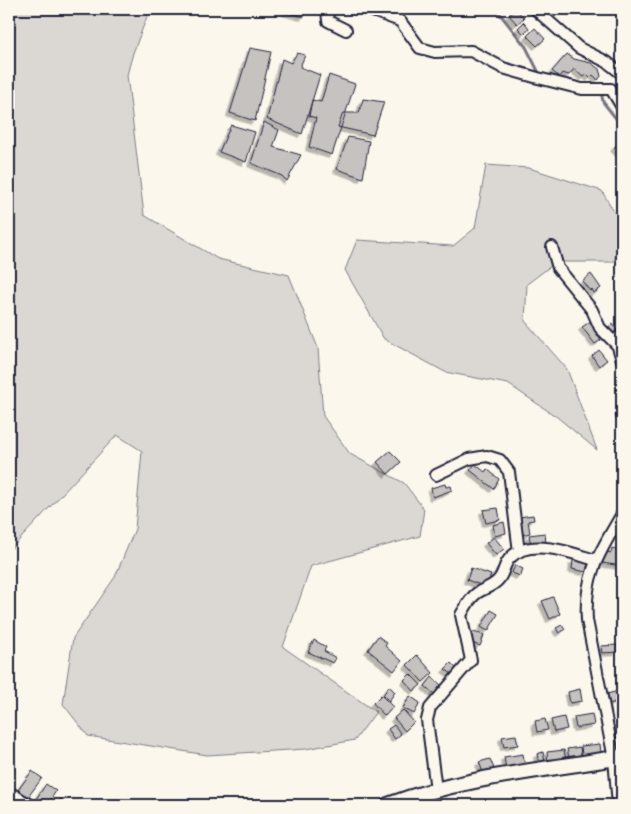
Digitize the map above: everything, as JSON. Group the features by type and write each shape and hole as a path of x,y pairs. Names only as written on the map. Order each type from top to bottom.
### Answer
{"street":[{"path":"327,9 328,21 346,30"},
{"path":"367,9 383,11 400,21 420,48 435,52 471,50 503,68 529,76 582,89 611,89"},
{"path":"535,9 579,48 621,72 611,89"},
{"path":"611,89 622,106"},
{"path":"552,247 558,268 592,310 600,328 617,345"},
{"path":"622,334 616,340 622,360"},
{"path":"436,475 469,459 487,456 500,460 509,472 519,552"},
{"path":"618,805 614,777 618,758 587,620 586,600 595,560 622,514"},
{"path":"436,790 427,720 430,708 471,660 461,615 477,593 489,588 499,579 509,558 519,552 544,547 555,548 595,560"},
{"path":"388,805 436,790 547,768 618,758"},
{"path":"9,792 30,805"}],"shaded area":[{"path":"9,9 150,9 133,53 127,75 144,215 218,259 289,275 318,348 323,416 350,454 404,483 424,509 420,536 311,566 283,647 376,712 355,740 306,749 207,755 88,736 63,704 73,638 115,577 135,529 142,451 117,435 9,551"},
{"path":"486,165 529,168 602,191 620,225 620,240 613,262 556,262 527,284 525,321 567,369 597,450 557,417 508,384 445,372 384,339 345,270 357,240 453,246 475,228"}],"building":[{"path":"286,9 307,9 304,17 285,12"},
{"path":"516,9 524,18 517,24 509,15"},
{"path":"524,22 529,28 524,34 518,28"},
{"path":"535,28 545,39 537,46 527,36"},
{"path":"250,48 271,52 255,121 230,113"},
{"path":"297,53 305,55 300,67 320,75 302,134 267,119 282,59 291,63"},
{"path":"567,54 574,59 591,63 599,69 601,76 598,80 593,75 590,78 587,75 583,77 574,69 569,75 562,73 559,77 552,71"},
{"path":"329,75 355,84 332,155 309,147 316,118 309,116 312,100 321,102"},
{"path":"363,99 384,102 373,135 338,127 343,113 359,113"},
{"path":"264,122 279,130 273,147 301,155 287,181 282,176 251,163"},
{"path":"231,125 255,132 246,162 219,152"},
{"path":"348,137 369,141 363,178 337,169"},
{"path":"622,139 622,156 614,148"},
{"path":"591,274 601,288 594,293 582,281"},
{"path":"591,321 600,333 597,335 601,340 595,344 582,327"},
{"path":"613,324 618,333 612,336 608,327"},
{"path":"599,350 607,360 599,366 592,356"},
{"path":"390,451 401,462 388,474 377,462"},
{"path":"475,464 485,472 487,469 499,479 494,489 470,470"},
{"path":"445,484 446,487 451,486 452,490 433,497 431,488"},
{"path":"498,508 500,520 486,523 483,510"},
{"path":"533,515 534,520 528,521 530,533 522,535 519,517"},
{"path":"504,522 506,533 495,536 493,525"},
{"path":"545,533 546,544 531,546 529,535"},
{"path":"494,537 504,549 496,555 486,543"},
{"path":"612,548 622,551 622,566 602,563 604,551 611,553"},
{"path":"573,560 588,563 586,572 572,569"},
{"path":"515,565 523,569 520,576 512,573"},
{"path":"471,568 491,575 486,587 467,580"},
{"path":"553,597 560,614 550,619 542,601"},
{"path":"491,610 498,614 488,631 481,627"},
{"path":"562,625 565,630 559,633 556,628"},
{"path":"470,631 484,635 480,646 467,641"},
{"path":"378,636 387,643 385,646 402,661 394,671 368,650"},
{"path":"314,640 326,647 324,651 336,658 333,663 308,652"},
{"path":"618,645 618,652 602,653 601,646"},
{"path":"417,655 433,673 423,682 407,665"},
{"path":"451,663 457,669 452,674 445,669"},
{"path":"410,674 421,685 414,691 404,680"},
{"path":"432,677 441,685 434,694 425,686"},
{"path":"389,686 395,692 389,701 383,695"},
{"path":"580,689 582,701 570,703 568,692"},
{"path":"622,690 622,700 609,704 607,694"},
{"path":"381,695 393,707 385,716 373,703"},
{"path":"410,696 420,703 414,714 403,708"},
{"path":"403,710 414,722 405,731 394,718"},
{"path":"592,714 594,725 576,728 574,717"},
{"path":"564,717 567,729 554,732 551,720"},
{"path":"545,719 548,730 537,732 535,721"},
{"path":"394,725 401,734 395,739 388,729"},
{"path":"516,735 518,745 504,747 502,737"},
{"path":"600,744 601,753 582,755 581,746"},
{"path":"580,747 581,755 569,757 567,749"},
{"path":"564,750 566,760 548,763 547,752"},
{"path":"543,752 545,763 539,764 537,754"},
{"path":"523,754 525,766 506,769 504,757"},
{"path":"490,759 495,771 484,775 479,762"},
{"path":"9,766 15,771 9,779"},
{"path":"32,771 42,778 28,797 18,790"},
{"path":"46,784 56,791 47,805 39,805 34,802"},
{"path":"61,799 69,805 56,805"}],"waterway":[{"path":"496,9 526,47 540,75"},
{"path":"570,81 588,85"},
{"path":"601,91 603,102 622,126"}]}
